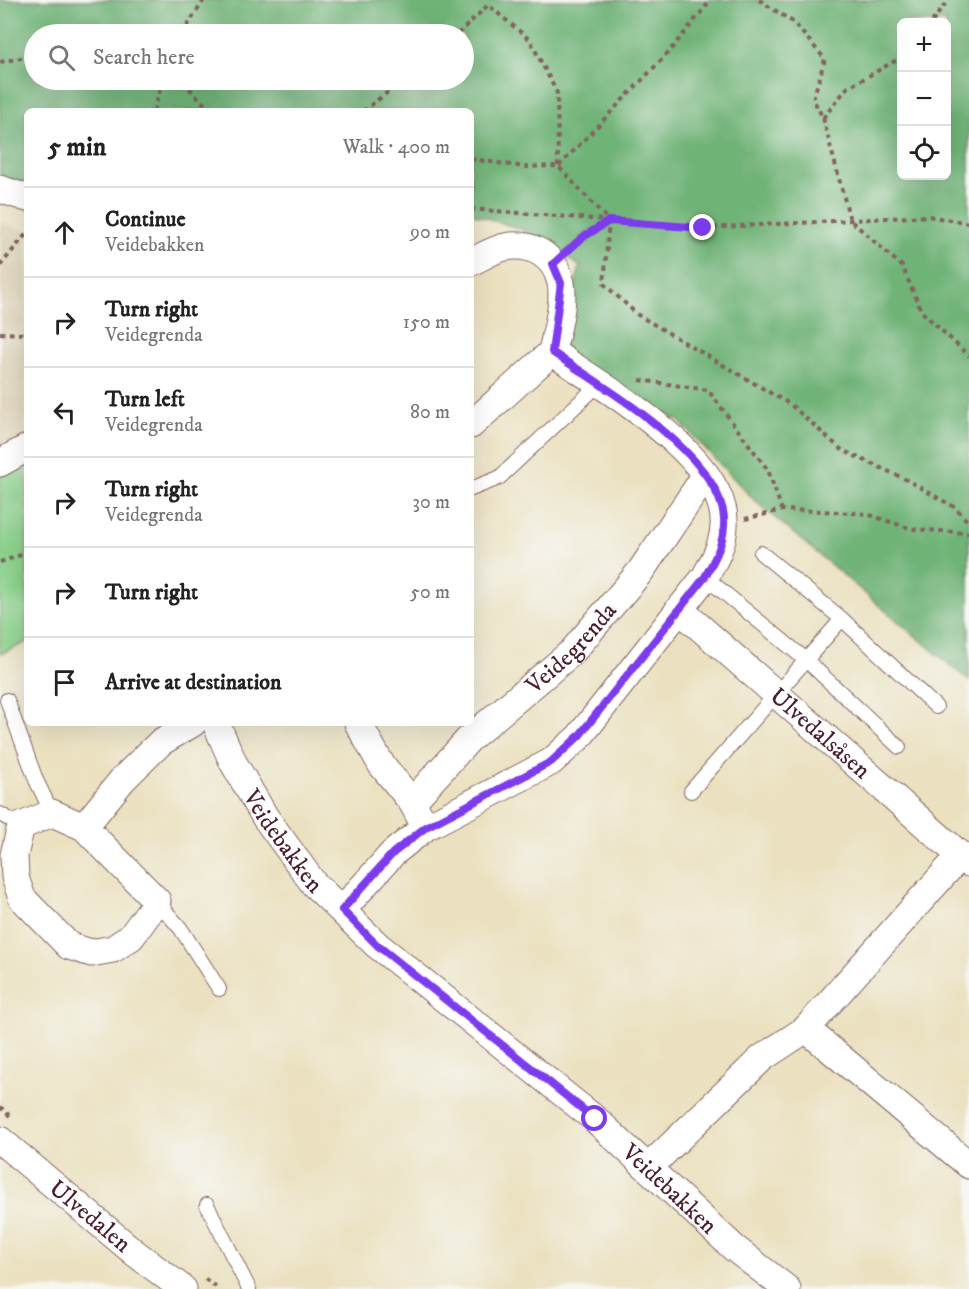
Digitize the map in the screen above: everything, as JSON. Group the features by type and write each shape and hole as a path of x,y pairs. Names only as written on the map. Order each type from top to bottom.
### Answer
{"street":[{"path":"0,189 24,197"},
{"path":"474,261 503,247 524,245 543,252 553,264 561,283 552,352 474,422"},
{"path":"342,910 393,853 426,827 551,762 579,736 604,708 705,577 719,552 724,525 722,505 706,475 669,433 552,352"},
{"path":"0,463 24,450"},
{"name":"Veidegrenda","path":"412,802 469,739 572,652 640,572 706,475"},
{"name":"Ulvedalsåsen","path":"649,1167 762,1058 806,1029 964,860 679,609"},
{"path":"84,827 123,779 161,741 188,726"},
{"name":"Veidebakken","path":"217,726 233,762 265,817 314,884 377,945 595,1119 734,1248 787,1289"},
{"path":"360,726 381,764 412,802 426,827"},
{"path":"52,813 84,827 157,901 130,937 113,949 91,953 69,946 22,898 15,877 11,820 52,813"},
{"path":"806,1029 969,1165"},
{"name":"Ulvedalen","path":"0,1140 135,1253 183,1289"}],"lane":[{"path":"474,488 499,478 598,385"},
{"path":"761,553 842,620 936,707"},
{"path":"705,577 806,660 899,747"},
{"path":"691,791 842,620"},
{"path":"7,700 52,813"},
{"path":"157,901 181,929 219,989"},
{"path":"207,1205 249,1289"}],"path":[{"path":"188,24 204,0"},
{"path":"474,159 525,166 558,166 668,53 711,0"},
{"path":"759,0 793,22 825,59 813,99 823,118 850,220 902,266 922,312 967,350 969,356"},
{"path":"935,18 948,0"},
{"path":"467,24 488,2 530,40 557,93 558,166 609,221 604,284 638,315 791,405 842,450 905,479 956,508 969,523"},
{"path":"0,62 24,58"},
{"path":"823,118 847,88 897,60"},
{"path":"155,108 160,90"},
{"path":"191,90 208,108"},
{"path":"367,108 391,90"},
{"path":"474,209 703,228 928,216 969,223"},
{"path":"553,264 583,237 609,221"},
{"path":"0,266 24,237"},
{"path":"0,333 24,334"},
{"path":"637,380 708,390 768,470 782,510"},
{"path":"724,525 782,510 867,514 912,529 969,533"},
{"path":"0,562 24,554"}],"shaded area":[{"path":"0,222 24,231 24,643 0,654"}],"green space":[{"path":"0,0 969,0 969,681 755,501 679,421 559,352 580,266 523,230 474,214 474,108 24,108 24,190 0,181"},
{"path":"24,450 24,643 0,654 0,470"}],"route":[{"path":"595,1119 377,945 342,910 393,853 426,827 446,814 551,762 579,736 604,708 705,577 719,552 724,525 722,505 706,475 669,433 552,352 561,283 553,264 583,237 609,221 703,228"}]}
